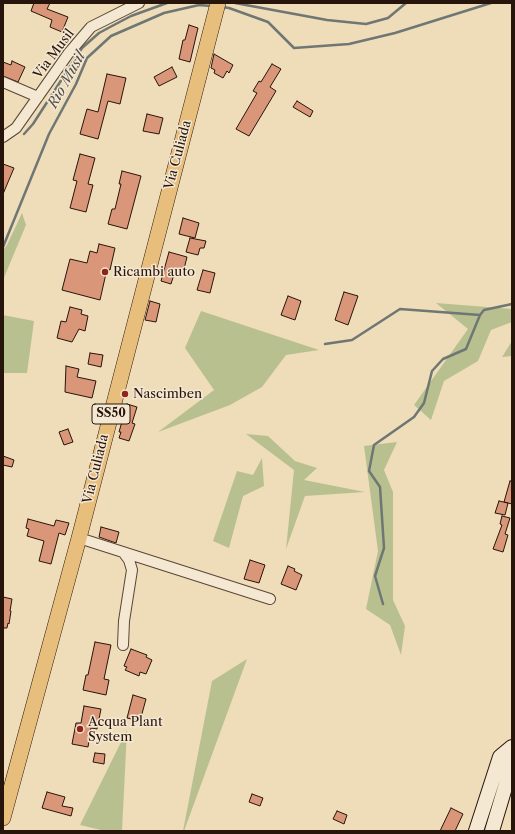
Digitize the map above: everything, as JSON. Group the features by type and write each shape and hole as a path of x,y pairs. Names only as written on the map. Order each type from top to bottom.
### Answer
{"main road":[{"name":"Via Culiada","path":"3,818 79,538 217,6"}],"street":[{"name":"Via Musil","path":"3,137 16,128 68,54 91,27 139,3"},
{"path":"3,82 38,97"},
{"path":"79,538 270,599"},
{"path":"123,552 129,560 132,570 124,621 123,645"},
{"path":"476,831 500,757 512,747"},
{"path":"492,831 512,764"}],"green space":[{"path":"22,213 26,225 3,280 3,250 7,245"},
{"path":"436,303 512,309 512,322 491,330 478,361 444,381 431,420 414,405 468,329"},
{"path":"201,311 319,350 286,355 262,387 230,405 158,432 214,390 185,348"},
{"path":"3,315 34,321 27,373 3,373"},
{"path":"512,341 512,356 502,357"},
{"path":"246,434 268,436 295,461 317,468 304,480 365,492 305,496 286,549 294,470"},
{"path":"397,442 384,470 393,492 393,600 405,626 401,655 390,625 366,609 378,551 364,446"},
{"path":"262,458 264,486 243,496 229,548 213,541 237,471 253,475"},
{"path":"247,659 184,831 183,831 212,681"},
{"path":"127,730 122,831 105,831 80,825"}],"building":[{"path":"34,3 50,3 47,9 68,17 62,32 50,27 52,20 31,11"},
{"path":"189,25 198,28 190,62 179,59 183,40 185,40"},
{"path":"214,54 233,65 229,73 227,71 223,78 214,73 215,70 211,68"},
{"path":"12,61 25,67 18,82 3,76 3,62 11,65"},
{"path":"272,64 281,69 270,87 276,91 249,136 236,129 257,93 253,91 259,81 261,82"},
{"path":"172,67 177,77 159,86 154,77"},
{"path":"107,74 126,78 120,104 108,101 98,139 80,134 87,109 98,112"},
{"path":"297,101 313,111 310,117 293,107"},
{"path":"147,114 163,118 159,134 143,131"},
{"path":"80,154 95,158 88,184 93,185 86,212 70,208 77,181 73,180"},
{"path":"3,164 14,168 3,194"},
{"path":"122,171 141,176 127,229 108,224 112,209 115,209 121,184 119,184"},
{"path":"183,218 199,223 195,238 179,234"},
{"path":"190,238 206,241 204,248 200,248 198,255 186,252"},
{"path":"99,244 115,248 110,270 107,269 100,300 62,290 70,259 87,263 90,251 97,253"},
{"path":"169,252 187,257 183,273 175,271 171,284 161,281"},
{"path":"203,270 215,273 210,293 197,290"},
{"path":"344,292 358,296 348,325 335,320"},
{"path":"288,296 301,301 295,320 281,315"},
{"path":"150,301 160,304 156,322 145,320"},
{"path":"70,307 82,310 81,314 88,316 85,331 79,329 72,342 57,338 61,321 66,322"},
{"path":"90,353 103,355 101,367 88,364"},
{"path":"66,366 79,369 77,377 96,381 92,398 65,392"},
{"path":"127,404 137,407 132,423 135,424 129,441 119,438 121,432 119,432"},
{"path":"68,429 73,442 64,445 59,432"},
{"path":"3,456 14,460 12,467 3,465"},
{"path":"510,481 512,481 512,504 504,502"},
{"path":"499,501 508,503 505,515 495,513"},
{"path":"502,516 510,518 505,534 508,535 503,552 493,549 502,525 500,524"},
{"path":"28,519 54,526 56,520 69,523 65,535 59,533 51,564 39,561 44,541 27,536 29,529 26,528"},
{"path":"101,527 119,532 116,543 99,537"},
{"path":"250,560 265,565 259,583 244,579"},
{"path":"288,566 295,569 294,571 302,575 296,590 281,584"},
{"path":"3,597 12,599 9,624 8,623 7,628 3,628"},
{"path":"95,642 111,645 104,679 109,680 106,695 83,690 86,675 88,675"},
{"path":"131,649 147,655 146,657 152,660 146,674 140,672 139,676 125,670 127,667 124,666"},
{"path":"133,695 146,699 140,721 127,718"},
{"path":"84,706 101,709 97,729 91,728 88,747 72,744 76,723 81,723"},
{"path":"95,753 105,754 104,764 93,762"},
{"path":"47,792 65,797 62,806 73,808 71,816 42,808"},
{"path":"252,794 263,798 260,806 249,802"},
{"path":"451,808 463,814 455,831 440,831"},
{"path":"337,811 347,815 344,824 333,819"}],"waterway":[{"path":"24,134 33,124 82,48 99,33 112,26 131,16 167,3"},
{"path":"235,3 327,20 366,24 388,18 406,3"},
{"name":"Rio Musil","path":"222,7 229,8 268,22 294,48 349,44 395,33 491,3"},
{"name":"Rio Musil","path":"3,247 49,134 76,84 87,58 111,36 164,13 199,5 211,6"},
{"path":"383,604 375,576 384,548 380,487 369,471 374,445 414,417 424,403 432,371 443,359 466,349 480,315 484,310 512,304"},
{"path":"325,344 352,340 400,309 480,315"}],"place":[{"name":"Ricambi auto","path":"105,272"},
{"name":"Nascimben","path":"125,394"},
{"name":"Acqua Plant System","path":"80,729"}]}
